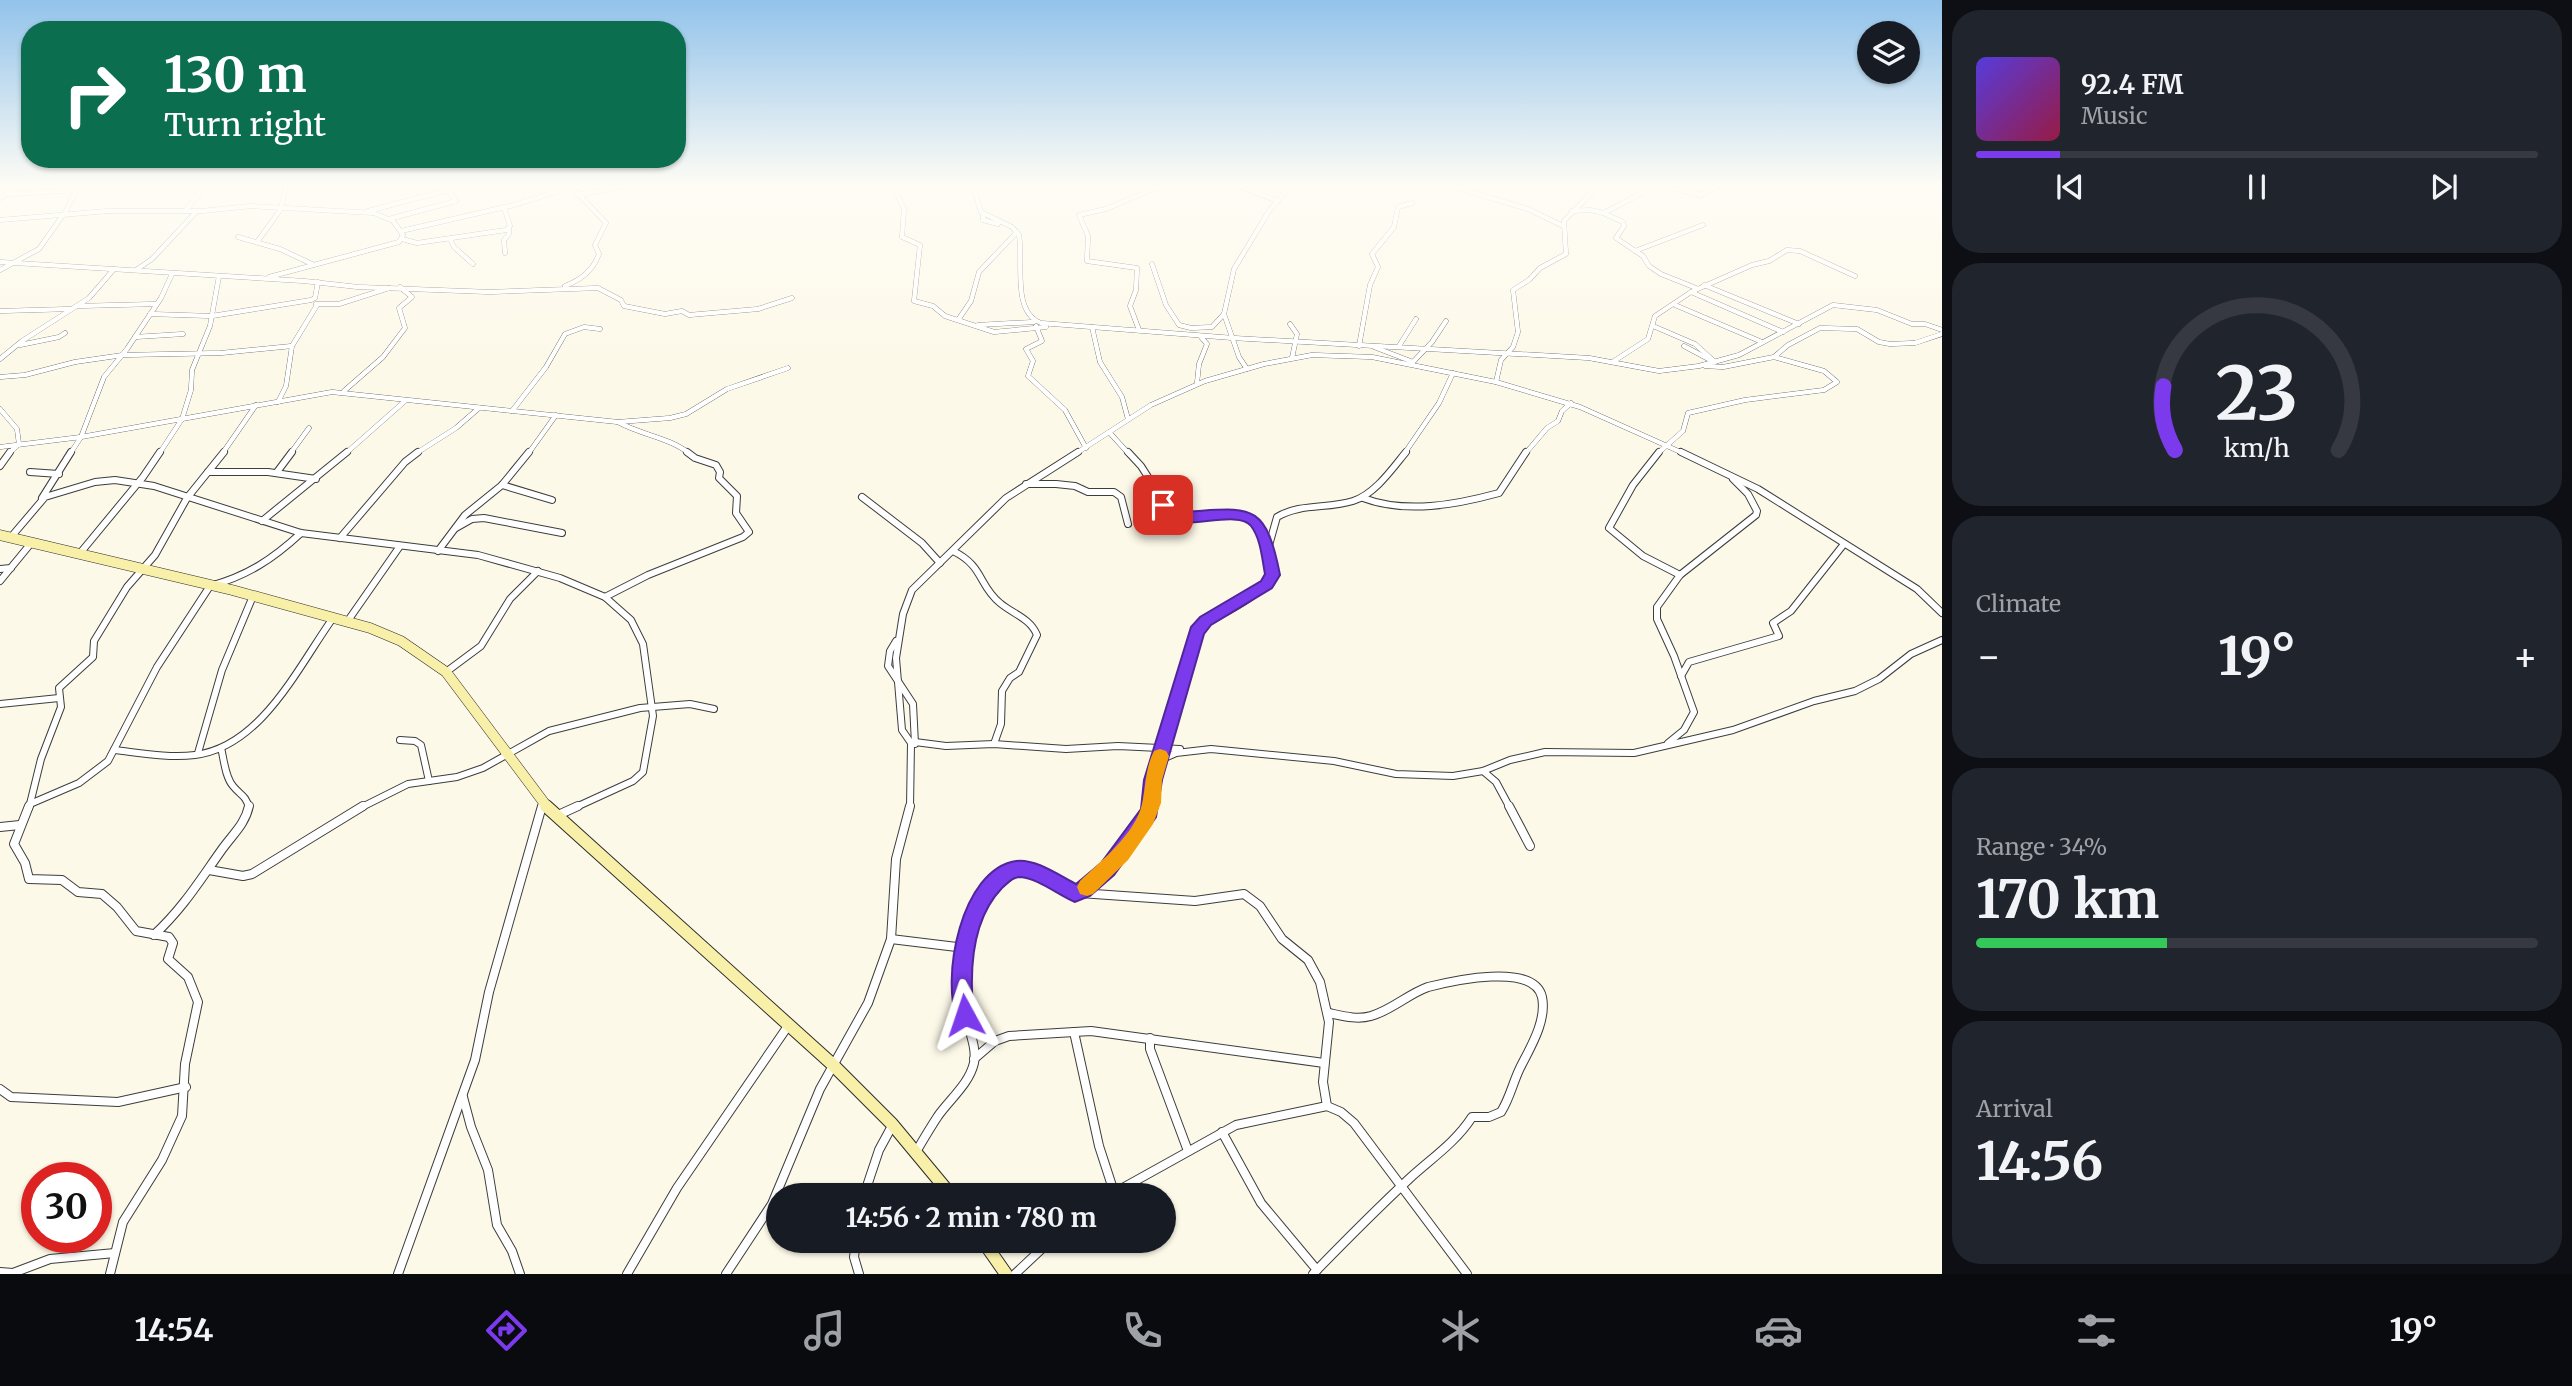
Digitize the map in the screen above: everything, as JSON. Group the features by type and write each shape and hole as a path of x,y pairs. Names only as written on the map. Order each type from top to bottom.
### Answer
{"street":[{"path":"0,270 16,263 42,244"},
{"path":"135,271 166,244"},
{"path":"265,244 314,265"},
{"path":"264,279 384,244"},
{"path":"453,244 473,264"},
{"path":"504,244 505,253"},
{"path":"550,290 572,284 592,270 599,254 595,244"},
{"path":"919,244 914,301 931,305 942,314 976,325 1035,324 1399,346 1614,361 1654,371 1699,366 1739,355 1831,306 1877,310 1912,324 1925,324 1942,332"},
{"path":"958,320 971,301 979,272 1005,244"},
{"path":"1020,244 1024,304 1042,341 1026,349 1033,361 1028,376 1065,410 1086,449"},
{"path":"1088,244 1087,261 1115,262 1137,268 1136,290 1130,306 1139,330"},
{"path":"1153,264 1161,284 1164,302 1179,325 1191,328 1212,327 1224,314 1236,265 1249,244"},
{"path":"1359,355 1360,329 1366,315 1366,295 1370,278 1378,267 1371,254 1379,244"},
{"path":"1496,382 1501,360 1508,354 1518,332 1513,290 1529,280 1540,268 1566,254 1565,244"},
{"path":"1625,244 1661,274 1783,332"},
{"path":"1635,251 1652,244"},
{"path":"1614,361 1633,346 1648,339 1655,316 1675,305 1693,290 1752,265 1769,261 1791,249 1855,276"},
{"path":"0,262 318,282 358,287 393,286 490,292 602,289 624,306 665,314 682,311 692,315 762,308 792,298"},
{"path":"0,359 14,346 94,293 113,270"},
{"path":"6,536 41,500 59,474 81,437 104,377 135,337 172,274"},
{"path":"82,552 111,512 136,485 182,419 191,390 191,370 208,334 219,276"},
{"path":"278,402 286,386 292,346 315,302 318,282"},
{"path":"1704,285 1799,324"},
{"path":"150,314 212,316 315,302 343,303 393,286"},
{"path":"344,391 383,357 405,328 399,309 410,302 412,297 400,287"},
{"path":"0,311 156,304"},
{"path":"1675,305 1762,342"},
{"path":"1224,314 1247,369"},
{"path":"1399,346 1416,318"},
{"path":"1413,362 1427,348 1446,321"},
{"path":"1290,324 1297,334 1292,358"},
{"path":"1654,326 1692,343 1708,353 1714,362"},
{"path":"512,411 547,367 565,334 584,327 600,329"},
{"path":"1092,327 1100,362 1122,397 1128,419"},
{"path":"1774,357 1788,345 1820,328 1857,329 1879,342 1890,344 1915,343 1942,332"},
{"path":"14,346 59,337 65,332"},
{"path":"135,337 183,334"},
{"path":"1197,383 1199,365 1207,344 1200,336"},
{"path":"1366,344 1427,368"},
{"path":"1684,345 1714,362"},
{"path":"0,377 26,375 75,362 123,355 220,353 292,346"},
{"path":"912,754 915,742 914,709 887,660 888,653 898,639 912,590 1006,498 1024,484 1086,449 1128,419 1165,397 1197,383 1292,358 1359,355 1496,382 1571,403 1610,422 1640,432 1775,498 1916,589 1940,609"},
{"path":"1680,575 1643,556 1609,528 1633,485 1664,445 1683,431 1687,424 1685,415 1692,411 1745,400 1816,391 1838,382 1824,371 1774,357 1723,367 1699,366"},
{"path":"0,447 81,437 344,391 405,401 618,422 680,416 727,388 788,368"},
{"path":"1268,548 1273,525 1283,513 1333,506 1363,498 1389,472 1446,395 1452,373"},
{"path":"262,521 316,479 405,401"},
{"path":"1363,498 1385,506 1405,508 1499,493 1530,446 1547,428 1558,421 1562,411 1571,403"},
{"path":"110,1274 123,1222 176,1134 182,1116 186,1087 185,1064 198,1002 195,990 181,968 168,959 172,939 131,927 117,907 102,894 78,892 62,880 30,878 25,863 14,849 20,825 30,804 41,759 61,707 61,684 93,657 94,641 127,587 161,546 187,498 256,405"},
{"path":"340,538 405,462 425,446 456,428 479,408"},
{"path":"0,409 19,432 19,444"},
{"path":"438,551 465,515 502,485 556,415"},
{"path":"605,597 749,532 736,513 736,493 719,478 720,472 716,465 695,458 680,446 625,427 618,422"},
{"path":"277,472 309,428"},
{"path":"1079,892 1108,869 1147,819 1158,761 1197,632 1206,621 1266,584 1273,575 1268,548 1258,524 1246,516 1173,516 1141,466 1109,432"},
{"path":"0,466 11,450 19,444"},
{"path":"30,472 59,474"},
{"path":"208,472 277,472 316,479"},
{"path":"1664,746 1692,720 1692,703 1656,612 1659,602 1680,575 1756,515 1756,507 1748,494 1727,473"},
{"path":"41,500 52,494 100,481 115,480 154,486 301,533 478,555 538,570 605,597 631,620 646,657 653,706 643,772 633,781 556,816"},
{"path":"1024,484 1056,484 1075,486 1088,492 1114,492 1121,497 1128,524"},
{"path":"502,485 552,500"},
{"path":"863,497 922,543 940,562"},
{"path":"449,534 467,521 484,518 562,533"},
{"path":"30,804 96,773 108,761 157,667 210,586 242,578 260,569 301,533"},
{"path":"6,536 145,567 398,638 446,672 543,803 832,1064 892,1125 941,1183"},
{"path":"0,581 32,542"},
{"path":"1681,676 1686,664 1693,660 1779,636 1773,623 1791,611 1844,544"},
{"path":"347,622 400,546"},
{"path":"953,551 972,559 992,595 1026,620 1037,635 1019,671 1010,678 1002,691 1001,724 994,744"},
{"path":"0,569 11,568"},
{"path":"446,672 481,646 510,599 538,570"},
{"path":"198,753 222,670 253,596"},
{"path":"114,750 160,754 198,753 221,748 244,731 274,701 333,618"},
{"path":"915,742 955,747 994,744 1066,749 1118,746 1196,750 1334,761 1396,774 1453,776 1483,771 1510,760 1545,752 1618,754 1724,732 1814,701 1855,691 1885,675 1911,654 1942,640"},
{"path":"726,1274 772,1204 832,1064 856,1028 868,1003 891,939 896,859 910,810 912,754 911,743 902,730 897,681"},
{"path":"0,704 59,698"},
{"path":"209,870 243,876 252,874 377,797 408,784 465,775 549,731 653,706 690,704 714,709"},
{"path":"400,740 415,741 421,745 429,781"},
{"path":"154,934 180,911 249,813 247,800 229,779 221,748"},
{"path":"1158,761 1177,753 1196,750"},
{"path":"1483,771 1496,782 1530,846"},
{"path":"398,1274 475,1060 489,992 543,803"},
{"path":"0,827 20,825"},
{"path":"974,1059 962,992 965,948 976,908 991,884 1005,873 1024,869 1071,892 1169,901 1207,901 1244,894 1252,897 1281,938 1310,963 1329,1013 1329,1044 1324,1063 1323,1094 1327,1106"},
{"path":"891,939 965,948"},
{"path":"1222,1132 1261,1203 1315,1272 1434,1156 1459,1138 1472,1117 1496,1115 1506,1105 1539,1026 1543,1007 1540,992 1529,982 1514,978 1474,978 1450,981 1413,993 1370,1017 1347,1017 1329,1013"},
{"path":"627,1274 677,1188 789,1026"},
{"path":"916,1152 940,1114 964,1084 974,1059 995,1041 1009,1036 1091,1031 1324,1063"},
{"path":"1074,1032 1109,1183"},
{"path":"1150,1038 1150,1049 1188,1151"},
{"path":"2,1095 117,1102 186,1087"},
{"path":"462,1095 490,1180 497,1224 512,1251 520,1274"},
{"path":"1131,1183 1222,1132 1252,1121 1327,1106 1341,1112 1354,1123 1467,1274"},
{"path":"868,1183 892,1125"},
{"path":"0,1272 13,1273 50,1259 115,1253"},
{"path":"855,1253 859,1274"},
{"path":"991,1253 1006,1274"},
{"path":"1015,1274 1037,1253"}],"slow traffic":[{"path":"1087,887 1108,869 1147,819 1160,756"}],"route":[{"path":"965,1015 962,992 965,948 976,908 984,894 991,884 1015,869 1024,869 1040,875 1075,893 1083,890 1108,869 1147,819 1158,761 1200,626 1256,592 1273,575 1268,548 1258,524 1251,518 1233,515 1179,517 1173,516 1163,505"}]}
